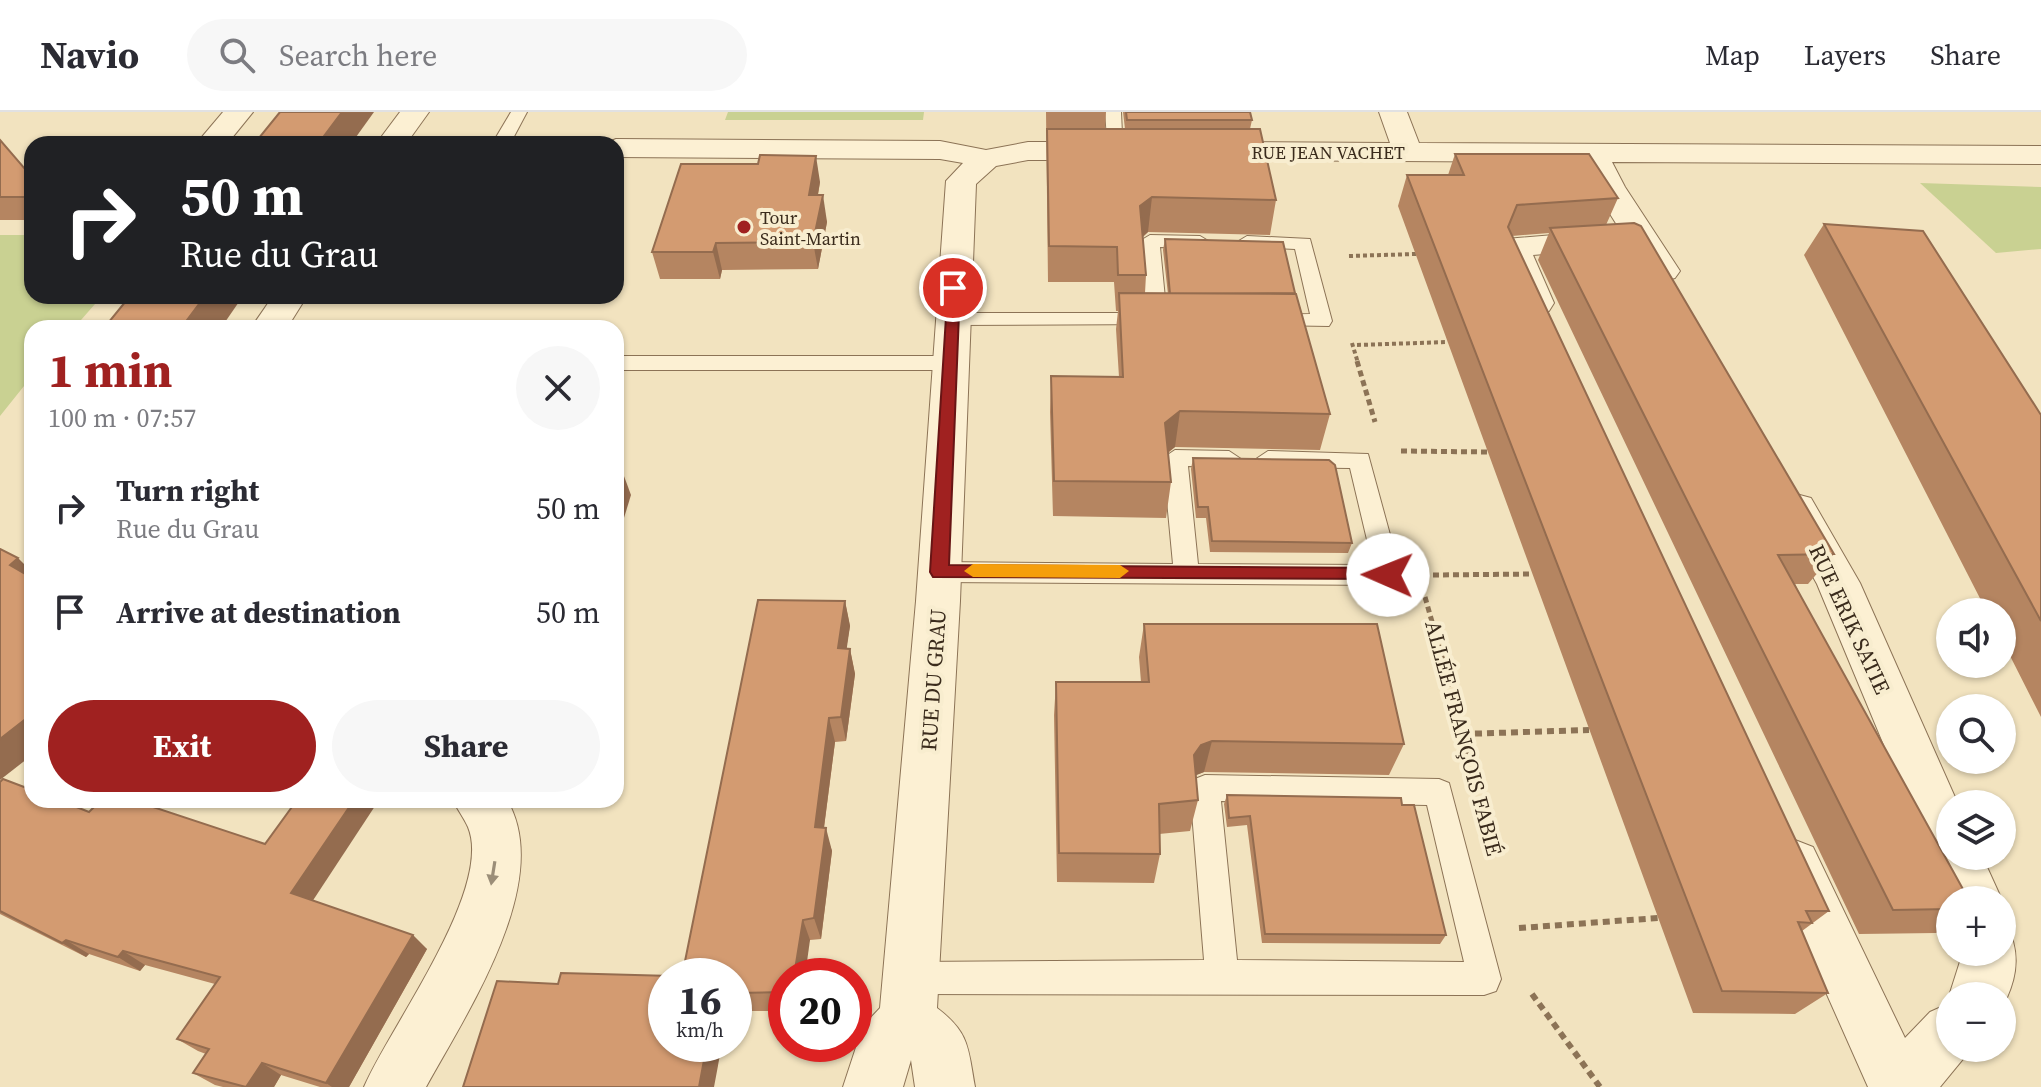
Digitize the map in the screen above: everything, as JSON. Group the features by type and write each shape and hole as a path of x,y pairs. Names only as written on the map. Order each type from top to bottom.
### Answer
{"street":[{"path":"218,136 239,112"},
{"path":"397,136 415,112"},
{"path":"1393,112 1408,152"},
{"path":"624,148 940,150 986,159 1028,151 1148,151"},
{"name":"RUE JEAN VACHET","path":"1178,151 2041,155"},
{"path":"1593,153 1641,240 1683,307"},
{"name":"RUE DU GRAU","path":"910,999 961,181 986,159"},
{"path":"1555,343 1516,257 1518,246 1641,240"},
{"name":"RUE ERIK SATIE","path":"1776,473 1838,583 1936,810"},
{"path":"394,1087 485,916 496,867 494,826 483,808"},
{"path":"1779,829 1899,1087 1936,1047"},
{"path":"873,1087 884,1047 910,999"},
{"path":"910,999 938,1045 945,1087"}],"lane":[{"path":"506,136 519,112"},
{"path":"1113,112 1117,151"},
{"path":"951,319 1164,319 1150,241 1303,243 1322,321 1247,320"},
{"path":"624,363 949,363"},
{"path":"939,572 1388,575 1360,460 1175,458 1186,572"},
{"path":"910,999 1222,976 1484,979 1439,792 1205,788 1222,976"}],"path":[{"path":"1342,256 1416,254"},
{"path":"1350,337 1379,436"},
{"path":"1353,345 1448,342"},
{"path":"1398,451 1488,452"},
{"path":"1419,575 1533,574"},
{"name":"ALLÉE FRANÇOIS FABIÉ","path":"1423,589 1471,764"},
{"path":"1463,734 1589,730"},
{"path":"1512,913 1520,940"},
{"path":"1516,928 1658,918"},
{"path":"1531,984 1532,994 1600,1087"}],"green space":[{"path":"728,112 924,112 923,120 725,120"},
{"path":"1920,183 2041,187 2041,249 1996,253"},
{"path":"0,235 24,235 24,304 95,304 81,320 24,320 24,386 0,416"}],"building":[{"path":"280,112 342,112 324,136 260,136"},
{"path":"1126,112 1250,112 1252,120 1127,120"},
{"path":"1047,129 1260,129 1276,200 1152,197 1140,206 1146,275 1118,275 1117,247 1049,246"},
{"path":"0,140 24,168 24,197 0,197"},
{"path":"1455,154 1589,154 1618,198 1517,205 1508,227 1829,911 1806,911 1812,923 1798,922 1828,993 1722,991 1407,175 1464,175"},
{"name":"Tour Saint-Martin","path":"760,155 816,156 809,195 823,195 813,242 716,243 713,252 652,252 681,164 758,164"},
{"path":"1634,223 1641,226 1834,554 1778,555 1936,840 1936,870 1952,870 1961,886 1936,886 1936,909 1893,910 1550,228"},
{"path":"1824,224 1923,231 2041,415 2041,621"},
{"path":"1165,239 1283,242 1295,293 1170,294"},
{"path":"1119,293 1296,294 1330,414 1180,411 1165,423 1171,482 1054,481 1051,376 1123,377"},
{"path":"124,304 199,304 187,320 110,320"},
{"path":"1193,458 1329,460 1335,465 1352,543 1212,541 1208,507 1198,507"},
{"path":"0,549 18,558 10,565 24,573 24,720 0,739"},
{"path":"758,600 845,601 838,648 850,649 841,717 829,718 815,827 826,828 814,918 803,920 797,958 768,958 768,992 752,993 752,958 686,958"},
{"path":"1144,624 1377,624 1404,744 1212,741 1201,745 1194,755 1198,800 1159,804 1160,854 1059,853 1056,682 1149,682"},
{"path":"3,779 24,787 24,808 79,808 89,812 93,808 156,808 265,844 291,808 349,808 291,893 413,935 326,1083 262,1063 246,1087 193,1073 209,1049 177,1039 220,977 123,951 118,957 66,940 62,943 0,911 0,782"},
{"path":"1227,795 1401,798 1402,805 1414,805 1446,935 1265,934 1250,816 1229,818"},
{"path":"561,973 648,975 648,1062 704,1062 699,1087 463,1087 497,981 558,984"}],"slow traffic":[{"path":"973,571 1120,571"}],"place":[{"name":"Tour Saint-Martin","path":"744,227"}],"route":[{"path":"953,288 939,572 1011,570 1388,575"}]}
